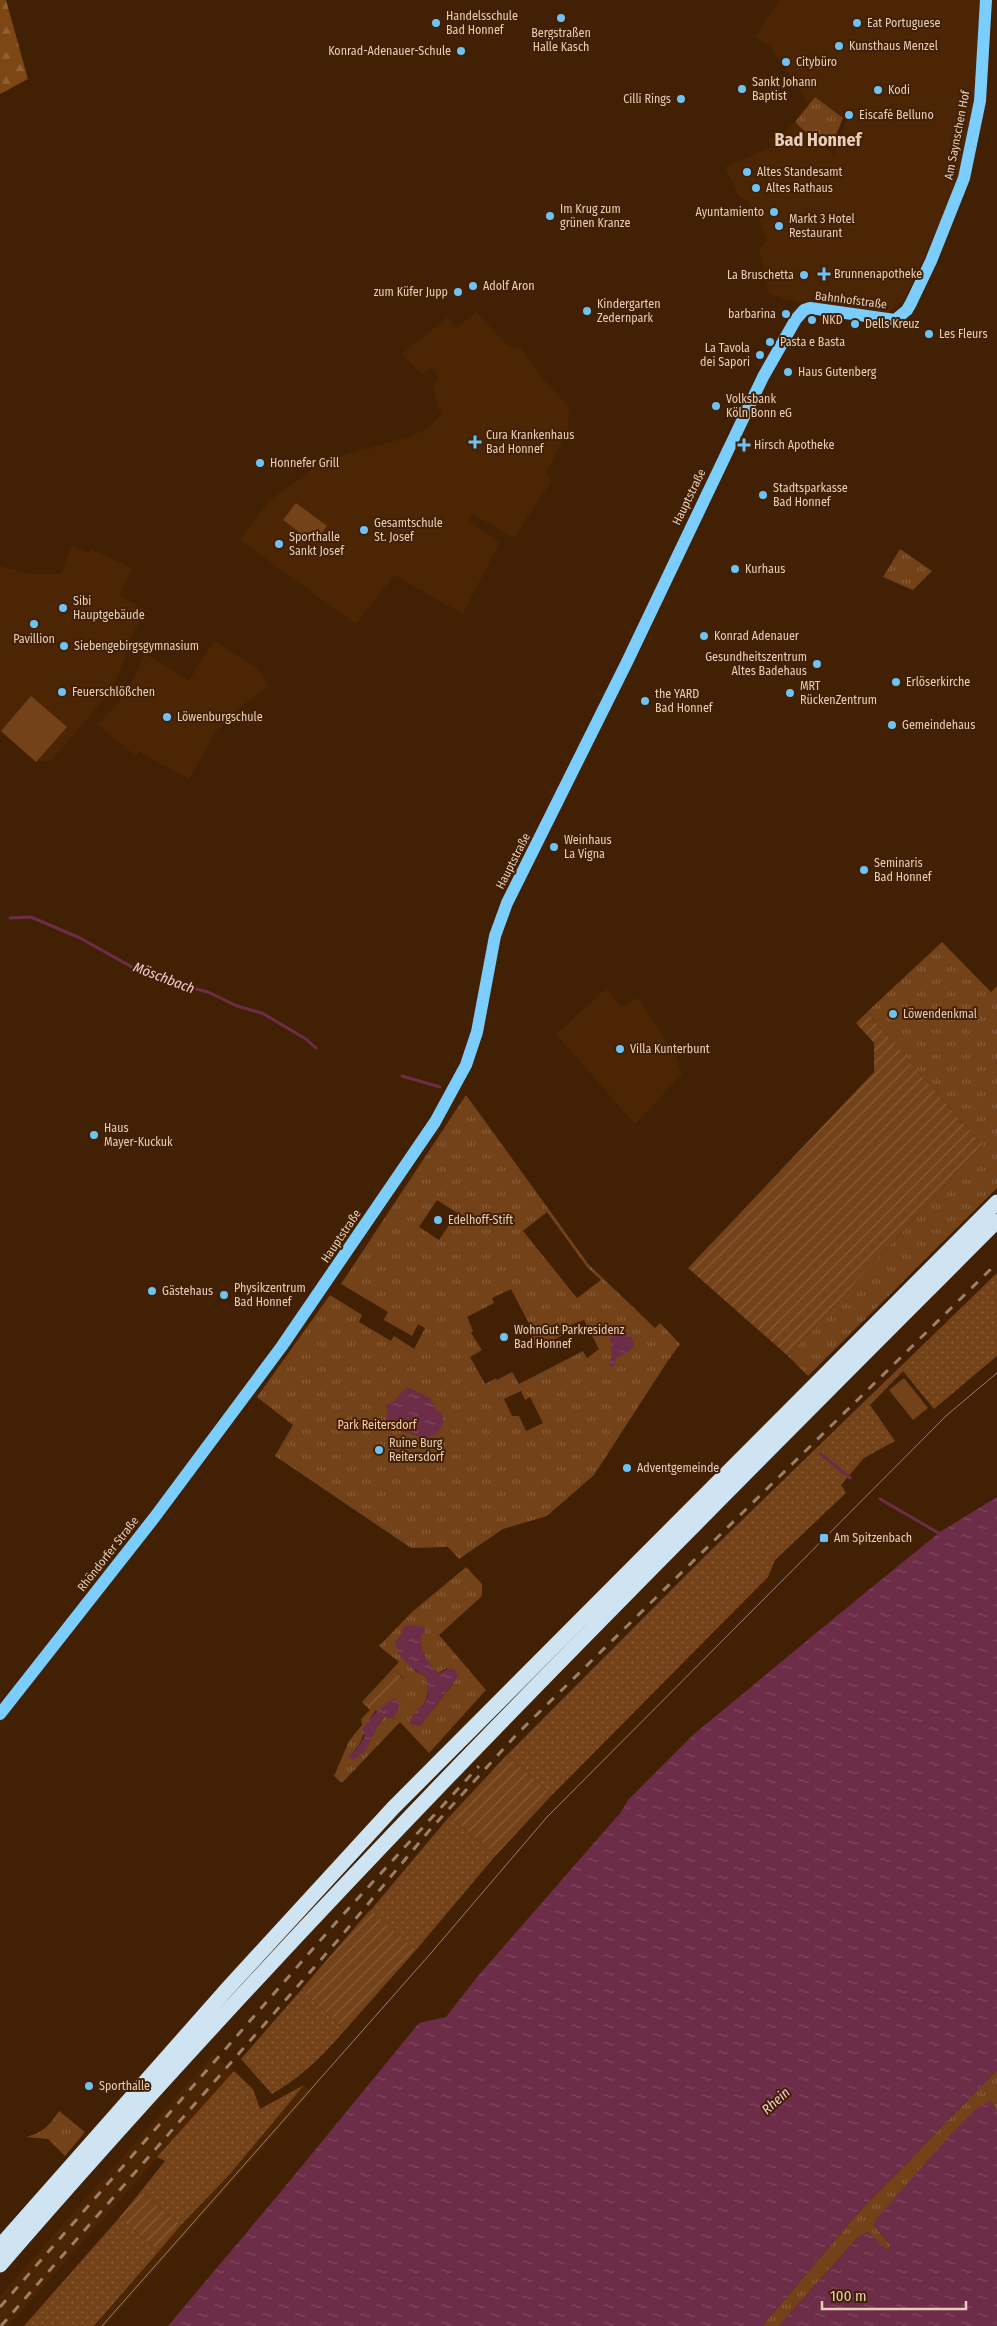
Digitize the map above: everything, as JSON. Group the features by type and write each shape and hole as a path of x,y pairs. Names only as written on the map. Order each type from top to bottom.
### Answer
{"highway":[{"path":"0,2246 228,1988 393,1808 997,1202"},
{"path":"0,2265 232,2006 408,1817 586,1633 997,1222"}],"main road":[{"name":"Am Saynschen Hof","path":"895,320 907,310 911,303 931,261 964,178 980,101 986,0"},
{"name":"Bahnhofstraße","path":"804,310 816,308 895,320"},
{"name":"Hauptstraße","path":"235,1409 325,1284 435,1122 460,1077 477,1032 495,936 507,903 619,678 763,377 796,319 804,310"},
{"name":"Rhöndorfer Straße","path":"0,1714 154,1518 235,1409"}],"shaded area":[{"path":"779,0 981,0 978,66 971,125 955,191 904,300 888,313 800,303 769,294 759,249 767,241 757,214 754,214 747,200 739,197 725,167 771,147 768,140 795,122 834,155 846,120 814,97 809,105 770,46 755,37"},
{"path":"476,312 508,346 520,348 543,379 569,407 568,429 546,473 552,480 514,538 473,514 469,521 499,543 463,614 394,575 356,624 240,540 269,501 324,461 363,449 382,460 364,449 409,437 426,429 442,414 438,409 433,385 439,378 431,368 422,374 402,354 448,317 457,328"},
{"name":"Siebengebirgsgymnasium","path":"71,546 89,553 91,549 132,568 120,595 146,611 131,637 120,672 103,700 51,761 36,762 0,731 0,566 30,574 61,574"},
{"name":"Löwenburgschule","path":"214,641 258,669 269,686 238,709 216,731 189,779 139,752 136,756 97,725 117,705 132,681 145,654 189,680"},
{"name":"Villa Kunterbunt","path":"607,988 621,1007 639,998 680,1064 677,1066 682,1074 635,1124 556,1034"},
{"path":"213,2055 234,2071 8,2326 0,2326 0,2296"},
{"path":"304,2085 312,2092 106,2326 95,2326 181,2225 230,2174"}],"green space":[{"path":"0,0 6,0 28,79 0,94"},
{"path":"815,97 843,118 832,145 817,133 809,135 795,122"},
{"path":"296,503 327,526 314,543 283,520"},
{"path":"900,549 932,571 913,590 883,577"},
{"path":"31,696 67,727 36,762 1,731"},
{"path":"942,942 991,992 997,986 997,1188 808,1376 788,1356 982,1145 867,1012"},
{"path":"867,1012 982,1145 788,1356 688,1268 874,1072 874,1043 856,1023"},
{"name":"Park Reitersdorf","path":"466,1095 589,1265 655,1328 660,1323 680,1344 594,1475 547,1516 503,1529 459,1559 448,1547 411,1548 275,1456 293,1425 257,1397 330,1295 362,1315 359,1322 391,1341 394,1336 414,1349 425,1328 418,1324 412,1336 384,1320 388,1312 341,1284","holes":["437,1200 457,1213 439,1240 419,1227","547,1212 587,1267 601,1280 577,1298 523,1231","511,1289 535,1335 531,1337 535,1346 542,1343 544,1345 572,1330 570,1325 584,1320 599,1349 587,1358 583,1351 519,1384 512,1372 485,1384 470,1357 482,1350 471,1333 473,1331 467,1317 494,1303 492,1298","521,1391 525,1400 530,1397 543,1423 526,1431 519,1416 512,1416 504,1399"]},
{"path":"997,1273 997,1356 934,1409 903,1371 870,1405 895,1441 864,1458 841,1485 846,1493 775,1560 768,1577 552,1795 507,1755 703,1558"},
{"path":"904,1378 928,1408 913,1420 889,1390"},
{"path":"466,1567 482,1584 482,1596 439,1635 486,1690 429,1753 400,1722 342,1783 334,1776 349,1741 362,1725 361,1719 370,1710 362,1702 399,1662 379,1646 412,1612","holes":["402,1633 420,1635 421,1646 431,1666 438,1673 447,1668 453,1684 420,1726 412,1716 421,1708 426,1699 428,1694 427,1682 425,1676 415,1671 395,1641 399,1639","395,1670 404,1679 366,1702","376,1710 384,1717 371,1736 368,1745 349,1756 359,1745"]},
{"path":"395,1670 404,1680 372,1708 366,1701"},
{"path":"507,1755 552,1795 496,1855 449,1817"},
{"path":"449,1817 496,1855 416,1950 370,1911"},
{"path":"370,1910 416,1950 345,2030 301,1990"},
{"path":"301,1990 345,2030 312,2065 272,2094 241,2059"},
{"path":"997,2070 997,2111 991,2101 874,2225 891,2246 887,2251 868,2232 858,2237 779,2326 762,2326 858,2213"},
{"path":"234,2071 253,2089 260,2109 304,2085 230,2174 181,2225 141,2191 165,2161 157,2157"},
{"path":"59,2111 85,2132 65,2156 48,2139 26,2137 46,2128"},
{"path":"141,2191 181,2225 159,2251 119,2218"},
{"path":"119,2218 159,2251 94,2326 24,2326"}],"water":[{"path":"622,1332 630,1335 634,1344 629,1352 616,1358 614,1366 611,1367 609,1365 612,1356 610,1339 614,1334"},
{"path":"407,1387 430,1398 437,1411 441,1412 444,1422 439,1431 433,1435 427,1437 391,1430 388,1425 386,1418 388,1410 385,1405 392,1403"},
{"name":"Rhein","path":"997,1497 997,2070 858,2213 762,2326 168,2326 419,2023 446,2017 478,1976 621,1812 628,1800 694,1734 940,1532"},
{"path":"404,1626 424,1627 426,1632 421,1635 421,1645 431,1666 439,1673 451,1668 456,1671 458,1677 420,1726 412,1725 410,1721 427,1699 428,1686 425,1676 415,1670 401,1657 395,1641 399,1639"},
{"path":"396,1698 400,1706 393,1719 383,1717 364,1752 353,1760 348,1756 356,1750 365,1736 362,1729 373,1715"},
{"path":"991,2101 997,2111 997,2326 779,2326 858,2237 868,2232 888,2250 891,2246 874,2225 875,2220 950,2135 978,2107"}],"waterway":[{"name":"Möschbach","path":"10,918 31,917 80,938 141,972 208,992 237,1006 262,1013 306,1039 316,1048"},
{"name":"Möschbach","path":"402,1076 440,1087"},
{"path":"820,1453 850,1478"},
{"path":"880,1499 942,1535"}],"tram line":[{"path":"102,2326 431,1953 547,1817 947,1415 997,1373"}],"railway":[{"path":"1,2326 338,1940 428,1832 517,1734 997,1263"},
{"path":"0,2307 339,1919 479,1766"}],"place":[{"name":"Bergstraßen Halle Kasch","path":"561,18"},
{"name":"Handelsschule Bad Honnef","path":"436,23"},
{"name":"Eat Portuguese","path":"857,23"},
{"name":"Kunsthaus Menzel","path":"839,46"},
{"name":"Konrad-Adenauer-Schule","path":"461,51"},
{"name":"Citybüro","path":"786,62"},
{"name":"Sankt Johann Baptist","path":"742,89"},
{"name":"Kodi","path":"878,90"},
{"name":"Cilli Rings","path":"681,99"},
{"name":"Eiscafé Belluno","path":"849,115"},
{"name":"Altes Standesamt","path":"747,172"},
{"name":"Altes Rathaus","path":"756,188"},
{"name":"Ayuntamiento","path":"774,212"},
{"name":"Im Krug zum grünen Kranze","path":"550,216"},
{"name":"Markt 3 Hotel Restaurant","path":"779,226"},
{"name":"Brunnenapotheke","path":"824,274"},
{"name":"La Bruschetta","path":"804,275"},
{"name":"Adolf Aron","path":"473,286"},
{"name":"zum Küfer Jupp","path":"458,292"},
{"name":"Kindergarten Zedernpark","path":"587,311"},
{"name":"barbarina","path":"786,314"},
{"name":"NKD","path":"812,320"},
{"name":"Dells Kreuz","path":"855,324"},
{"name":"Les Fleurs","path":"929,334"},
{"name":"Pasta e Basta","path":"770,342"},
{"name":"La Tavola dei Sapori","path":"760,355"},
{"name":"Haus Gutenberg","path":"788,372"},
{"name":"Volksbank Köln Bonn eG","path":"716,406"},
{"name":"Cura Krankenhaus Bad Honnef","path":"475,442"},
{"name":"Hirsch Apotheke","path":"744,445"},
{"name":"Honnefer Grill","path":"260,463"},
{"name":"Stadtsparkasse Bad Honnef","path":"763,495"},
{"name":"Gesamtschule St. Josef","path":"364,530"},
{"name":"Sporthalle Sankt Josef","path":"279,544"},
{"name":"Kurhaus","path":"735,569"},
{"name":"Sibi Hauptgebäude","path":"63,608"},
{"name":"Pavillion","path":"34,624"},
{"name":"Konrad Adenauer","path":"704,636"},
{"name":"Siebengebirgsgymnasium","path":"64,646"},
{"name":"Gesundheitszentrum Altes Badehaus","path":"817,664"},
{"name":"Erlöserkirche","path":"896,682"},
{"name":"Feuerschlößchen","path":"62,692"},
{"name":"MRT RückenZentrum","path":"790,693"},
{"name":"the YARD Bad Honnef","path":"645,701"},
{"name":"Löwenburgschule","path":"167,717"},
{"name":"Gemeindehaus","path":"892,725"},
{"name":"Weinhaus La Vigna","path":"554,847"},
{"name":"Seminaris Bad Honnef","path":"864,870"},
{"name":"Löwendenkmal","path":"893,1014"},
{"name":"Villa Kunterbunt","path":"620,1049"},
{"name":"Haus Mayer-Kuckuk","path":"94,1135"},
{"name":"Edelhoff-Stift","path":"438,1220"},
{"name":"Gästehaus","path":"152,1291"},
{"name":"Physikzentrum Bad Honnef","path":"224,1295"},
{"name":"WohnGut Parkresidenz Bad Honnef","path":"504,1337"},
{"name":"Ruine Burg Reitersdorf","path":"379,1450"},
{"name":"Adventgemeinde","path":"627,1468"},
{"name":"Am Spitzenbach","path":"824,1538"},
{"name":"Sporthalle","path":"89,2086"}],"district":[{"name":"Bad Honnef","path":"818,140"}]}
